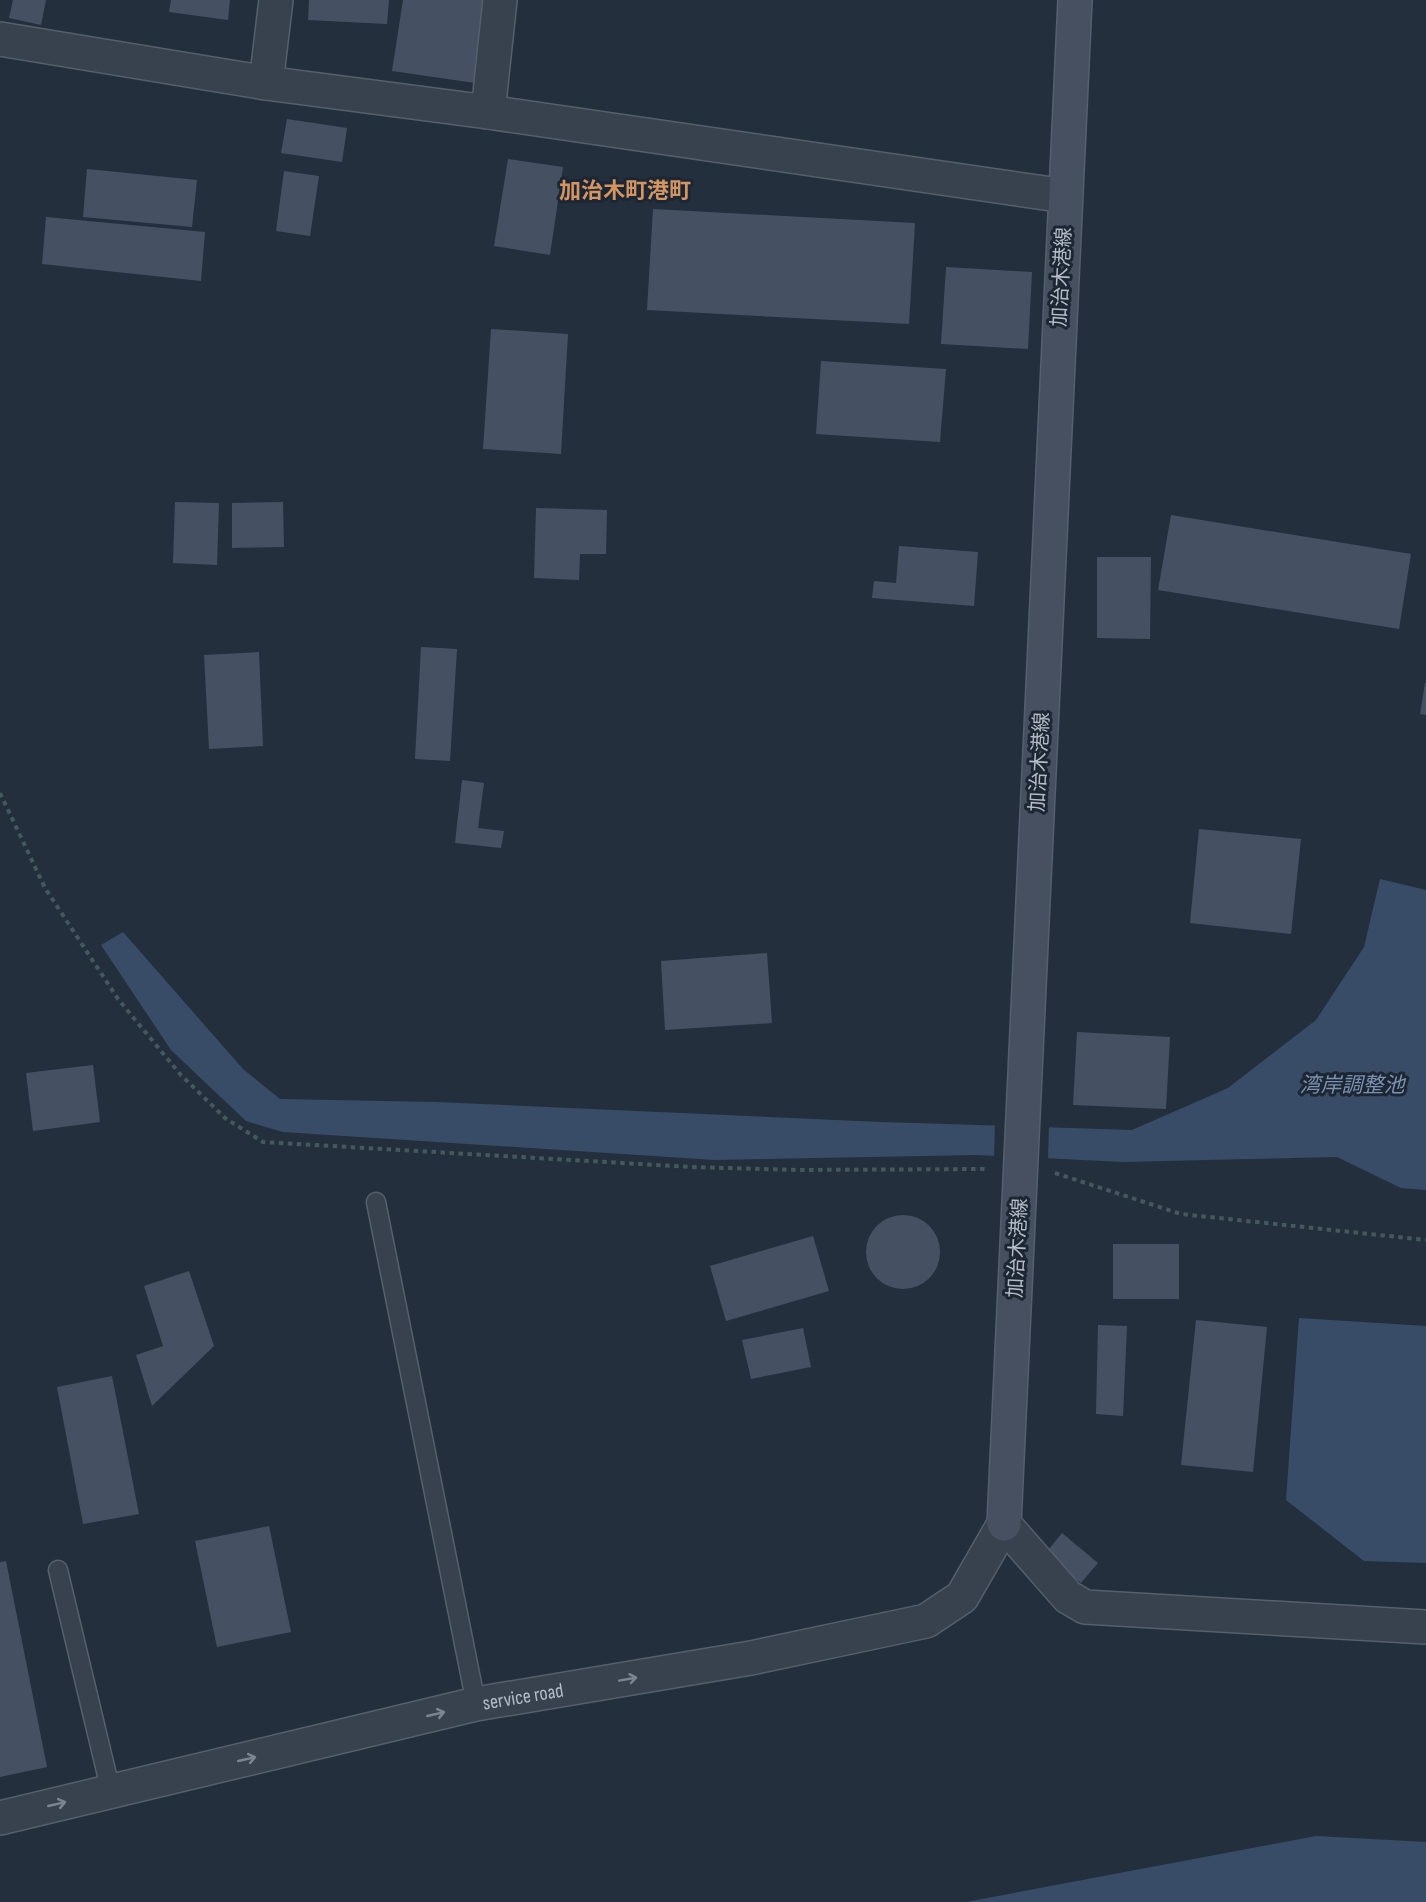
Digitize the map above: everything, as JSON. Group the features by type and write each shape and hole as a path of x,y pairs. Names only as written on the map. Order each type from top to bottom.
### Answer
{"main road":[{"name":"加治木港線","path":"1004,1524 1075,0"}],"street":[{"path":"266,83 276,0"},
{"path":"488,112 500,0"},
{"path":"0,39 266,83 488,112 1065,196"},
{"path":"1004,1524 1068,1597 1085,1607 1426,1627"},
{"name":"service road","path":"0,1818 476,1704 751,1658 926,1621 962,1597 1004,1524"}],"lane":[{"path":"376,1202 476,1704"},
{"path":"58,1570 111,1791"}],"path":[{"path":"0,793 45,888 118,999 180,1074 225,1118 263,1142 703,1168 1020,1172 1181,1214 1426,1240"}],"water":[{"name":"湾岸調整池","path":"1380,879 1426,890 1426,1190 1401,1188 1337,1157 1123,1162 977,1155 715,1160 283,1132 246,1121 171,1050 101,945 123,932 243,1069 280,1099 436,1102 881,1122 1132,1130 1228,1088 1316,1020 1364,947"},
{"path":"1299,1318 1426,1326 1426,1563 1364,1561 1286,1500"},
{"path":"1316,1836 1426,1842 1426,1902 966,1902"}],"pier":[{"path":"995,1123 1049,1124 1048,1161 994,1158"}],"building":[{"path":"13,0 46,0 41,25 9,18"},
{"path":"171,0 230,0 228,20 169,12"},
{"path":"309,0 389,0 387,24 308,20"},
{"path":"403,0 486,0 475,83 392,71"},
{"path":"287,119 347,128 342,162 281,153"},
{"path":"508,159 563,167 550,255 494,246"},
{"path":"87,169 197,180 192,227 83,217"},
{"path":"284,171 319,176 310,236 276,231"},
{"path":"653,209 915,223 909,324 647,310"},
{"path":"46,217 205,232 201,281 42,264"},
{"path":"946,267 1032,272 1028,349 941,344"},
{"path":"491,329 568,334 561,454 483,449"},
{"path":"821,361 946,369 940,442 816,434"},
{"path":"175,502 219,503 217,565 173,563"},
{"path":"283,502 284,547 232,548 232,503"},
{"path":"536,508 607,510 606,554 580,554 579,580 534,578"},
{"path":"1171,515 1411,554 1399,629 1158,590"},
{"path":"899,546 978,552 974,606 872,598 874,581 896,583"},
{"path":"1097,557 1151,557 1150,639 1097,638"},
{"path":"421,647 457,649 450,761 415,759"},
{"path":"259,652 263,746 209,749 204,655"},
{"path":"1426,683 1426,715 1420,714"},
{"path":"462,780 484,783 478,828 504,831 501,848 455,843"},
{"path":"1199,829 1301,839 1291,934 1190,923"},
{"path":"767,953 772,1023 665,1030 661,961"},
{"path":"1077,1032 1170,1037 1166,1109 1073,1105"},
{"path":"93,1065 100,1122 33,1131 26,1073"},
{"path":"903,1215 917,1218 929,1226 937,1238 940,1252 937,1266 929,1278 917,1286 903,1289 889,1286 877,1278 869,1266 866,1252 869,1238 877,1226 889,1218"},
{"path":"813,1236 829,1291 726,1321 710,1266"},
{"path":"1113,1244 1179,1244 1179,1299 1113,1299"},
{"path":"189,1271 214,1346 152,1406 136,1355 163,1346 144,1286"},
{"path":"1196,1320 1267,1327 1253,1472 1181,1465"},
{"path":"1098,1325 1127,1326 1123,1416 1096,1414"},
{"path":"803,1328 811,1367 751,1379 742,1340"},
{"path":"112,1376 139,1514 83,1524 57,1387"},
{"path":"269,1526 291,1632 217,1647 195,1541"},
{"path":"1062,1533 1098,1563 1081,1583 1045,1554"},
{"path":"6,1561 47,1767 0,1777 0,1562"}],"district":[{"name":"加治木町港町","path":"625,190"}]}
